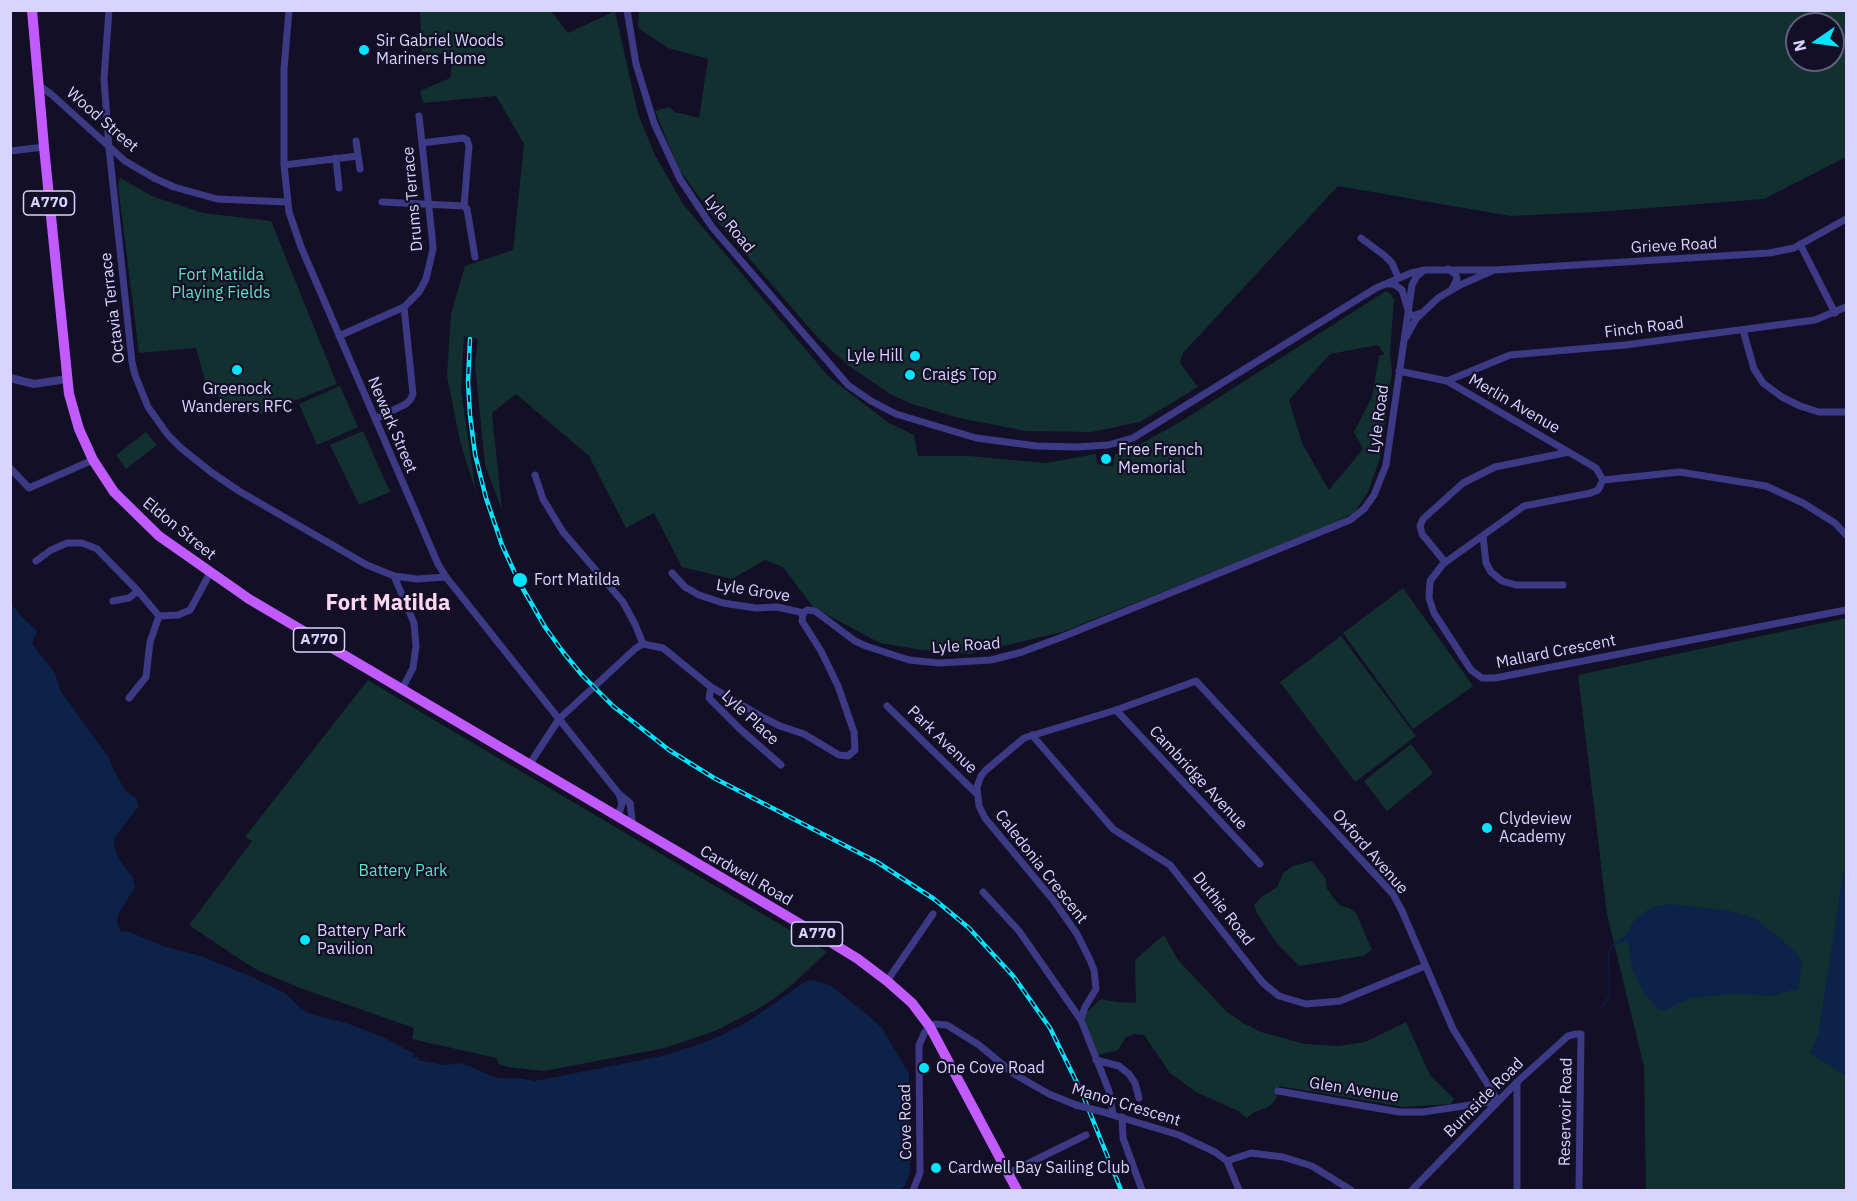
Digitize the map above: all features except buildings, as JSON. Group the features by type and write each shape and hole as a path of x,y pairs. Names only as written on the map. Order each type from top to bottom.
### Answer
{"main road":[{"name":"Eldon Street","path":"32,10 67,380 75,417 93,460 114,492 137,517 179,552 249,599 529,765"},
{"name":"Cardwell Road","path":"529,765 842,949 887,981 912,1003 930,1027 1017,1191"}],"street":[{"name":"Octavia Terrace","path":"109,10 104,79 109,148 132,362 141,391 159,423 181,448 231,485 374,569 394,576 417,579 446,577"},
{"name":"Newark Street","path":"289,10 284,69 284,165 288,202 301,247 434,556 446,577 619,794 630,803 633,827"},
{"name":"Lyle Road","path":"627,10 636,64 654,123 680,179 699,211 842,378 871,401 896,414 976,438 1005,442 1077,447 1116,443 1140,434 1376,288 1398,277 1425,270"},
{"name":"Wood Street","path":"38,85 125,161 154,178 197,195 236,201 288,202"},
{"name":"Drums Terrace","path":"339,336 404,307 419,292 426,279 433,249 430,204 418,116"},
{"path":"422,142 463,138 467,140 469,146 464,207 467,209 475,257"},
{"path":"356,141 360,169"},
{"path":"10,151 44,147"},
{"path":"284,165 358,156"},
{"path":"336,158 339,188"},
{"path":"382,202 464,207"},
{"name":"Grieve Road","path":"1425,270 1495,270 1769,254 1794,248 1846,219"},
{"path":"1360,238 1392,263 1398,277"},
{"path":"1800,244 1835,313"},
{"path":"1448,269 1456,275 1455,284 1448,292"},
{"name":"Lyle Road","path":"804,613 807,610 815,611 855,641 909,660 939,663 991,660 1022,652 1062,637 1340,526 1364,509 1374,495 1382,476 1388,454 1414,280 1425,270"},
{"name":"Grieve Road","path":"1403,342 1423,312 1448,292 1495,270"},
{"path":"1376,288 1389,284 1399,286 1408,310 1413,315 1423,312"},
{"path":"375,419 406,404 413,394 404,307"},
{"name":"Finch Road","path":"1447,381 1509,355 1625,345 1815,320 1846,307"},
{"path":"1743,330 1754,369 1764,382 1782,397 1819,412 1846,412"},
{"name":"Merlin Avenue","path":"1400,371 1447,381 1596,468 1603,480"},
{"path":"10,378 34,384 67,380"},
{"path":"1445,562 1422,534 1420,526 1423,519 1463,483 1495,467 1569,452"},
{"path":"10,468 29,488 93,460"},
{"path":"1603,480 1680,472 1766,486 1803,503 1835,523 1846,534"},
{"path":"536,475 543,499 563,532 623,602 643,644"},
{"name":"Mallard Crescent","path":"1603,480 1598,490 1591,493 1524,506 1445,562 1430,581 1429,598 1434,613 1471,670 1482,678 1505,676 1846,610"},
{"path":"1483,536 1486,563 1491,572 1502,581 1516,585 1563,585"},
{"path":"36,561 67,543 82,543 97,549 159,616"},
{"path":"159,616 178,615 189,610 210,573"},
{"name":"Lyle Grove","path":"672,573 685,587 699,595 723,603 756,608 777,607 804,613"},
{"path":"394,576 414,623 417,646 413,668 402,689"},
{"path":"113,601 129,598 138,591"},
{"path":"529,765 559,719 643,644 663,648 711,687 772,722 804,734 843,757 852,754 856,745 854,732 838,686 821,651 802,621 804,613"},
{"path":"129,698 146,676 150,642 159,616"},
{"name":"Oxford Avenue","path":"1116,710 1196,681 1393,894 1453,1029 1498,1101"},
{"name":"Lyle Place","path":"711,687 709,698 781,765"},
{"name":"Park Avenue","path":"887,706 978,794"},
{"path":"978,794 979,781 986,770 1019,742 1032,735 1116,710"},
{"name":"Cambridge Avenue","path":"1116,710 1260,864"},
{"name":"Duthie Road","path":"1032,735 1113,829 1170,865 1263,983 1279,996 1306,1004 1330,1003 1350,998 1425,966"},
{"path":"617,818 622,804 619,794"},
{"name":"Caledonia Crescent","path":"978,794 979,806 984,818 1054,901 1087,951 1094,970 1096,989 1085,1006 1081,1020"},
{"path":"983,892 1020,931 1081,1020 1109,1091 1110,1114"},
{"path":"887,981 933,914"},
{"name":"Manor Crescent","path":"930,1027 938,1024 947,1025 979,1045 1014,1074 1049,1094 1076,1105 1179,1135 1215,1152 1227,1161"},
{"name":"Cove Road","path":"913,1191 920,1173 919,1051 922,1037 930,1027"},
{"name":"Burnside Road","path":"1412,1191 1517,1082 1568,1036 1581,1034"},
{"name":"Reservoir Road","path":"1579,1191 1581,1034"},
{"path":"1096,1060 1119,1066 1129,1074 1135,1083 1139,1098"},
{"path":"1517,1082 1517,1191"},
{"name":"Glen Avenue","path":"1278,1091 1399,1112 1442,1110 1498,1101"},
{"path":"1122,1117 1123,1138 1142,1191"},
{"path":"1009,1173 1086,1135"},
{"path":"1239,1191 1227,1161 1251,1154 1283,1157 1312,1166 1350,1190"},
{"path":"920,1173 921,1191"}],"green space":[{"path":"420,11 551,11 568,33 615,11 638,114 655,155 683,204 829,377 889,423 914,435 918,456 969,456 1046,463 1096,454 1097,464 1113,466 1115,454 1137,446 1180,422 1386,291 1394,299 1390,353 1392,372 1380,458 1368,492 1355,512 1331,525 1062,632 970,654 922,650 880,643 813,607 783,567 765,560 732,579 682,567 654,513 626,528 589,456 516,394 492,413 502,510 485,465 475,365 478,339 464,336 461,391 476,493 460,441 447,376 451,314 465,266 513,250 524,144 496,96 423,103 420,91 450,78 453,55 422,52","holes":["1378,345 1384,354 1379,356 1372,397 1354,432 1363,449 1329,490 1302,443 1289,400 1330,354"]},
{"path":"639,11 1846,11 1846,157 1764,199 1597,212 1510,216 1338,186 1183,353 1180,363 1198,387 1140,422 1092,432 1026,431 959,418 912,404 890,394 849,366 819,339 715,219 679,169 655,111 669,107 675,112 699,118 708,59 668,48 638,28"},
{"name":"Fort Matilda Playing Fields","path":"120,178 154,197 203,213 271,221 337,384 260,414 237,401 229,407 206,385 196,348 139,353 118,185"},
{"path":"340,386 358,427 317,445 299,404"},
{"path":"363,431 390,492 359,505 330,445"},
{"path":"146,432 157,445 126,469 116,455"},
{"path":"1403,588 1473,686 1413,729 1343,633"},
{"path":"1846,618 1846,1190 1646,1190 1644,1067 1607,914 1578,675"},
{"path":"1341,636 1416,736 1355,782 1280,682"},
{"name":"Battery Park","path":"368,680 827,952 776,997 715,1031 665,1048 544,1071 507,1067 499,1064 496,1058 412,1039 414,1028 259,971 189,925 252,841 245,837"},
{"path":"1411,744 1433,773 1387,811 1364,781"},
{"path":"1312,861 1326,879 1327,889 1335,900 1341,906 1356,913 1372,950 1363,956 1299,966 1275,941 1257,913 1254,905 1260,898 1277,887 1283,873 1293,866"},
{"path":"1164,935 1178,960 1227,1012 1261,1032 1305,1044 1338,1046 1365,1042 1406,1022 1430,1075 1454,1099 1451,1104 1404,1107 1279,1086 1276,1099 1270,1106 1247,1118 1238,1111 1196,1092 1170,1073 1144,1035 1135,1034 1126,1037 1118,1050 1098,1055 1087,1028 1085,1020 1087,1012 1101,999 1136,1003 1135,962"}],"water":[{"path":"10,602 37,631 32,644 55,673 60,690 109,758 125,790 136,798 139,806 115,837 114,846 119,859 133,878 135,887 119,913 117,921 120,931 130,932 163,946 201,956 252,977 285,993 301,1009 311,1014 349,1024 382,1037 413,1053 413,1057 418,1057 418,1060 445,1065 462,1063 497,1078 535,1081 662,1056 688,1048 720,1036 749,1021 806,981 813,980 831,986 882,1028 909,1074 909,1086 906,1088 909,1088 911,1155 908,1155 910,1172 905,1186 900,1190 11,1190"},
{"path":"1846,871 1846,1076 1810,1053 1818,1035 1843,874"},
{"path":"1669,904 1727,910 1756,919 1797,953 1802,964 1798,991 1792,990 1772,996 1734,994 1690,998 1666,1010 1658,1009 1643,992 1632,969 1628,941 1614,945 1609,953 1610,996 1604,1006 1596,1011 1603,1006 1609,995 1608,953 1613,944 1627,934 1632,923 1650,908"}],"railway":[{"path":"470,339 468,382 470,415 475,454 486,498 502,545 519,582 545,627 563,652 613,706 669,750 714,778 877,862 934,899 969,928 1014,977 1050,1028 1082,1093 1121,1190"}],"place":[{"name":"Sir Gabriel Woods Mariners Home","path":"364,50"},
{"name":"Lyle Hill","path":"915,356"},
{"name":"Greenock Wanderers RFC","path":"237,370"},
{"name":"Craigs Top","path":"910,375"},
{"name":"Free French Memorial","path":"1106,459"},
{"name":"Fort Matilda","path":"520,580"},
{"name":"Clydeview Academy","path":"1487,828"},
{"name":"Battery Park Pavilion","path":"305,940"},
{"name":"One Cove Road","path":"924,1068"},
{"name":"Cardwell Bay Sailing Club","path":"936,1168"}],"district":[{"name":"Fort Matilda","path":"388,604"}]}
